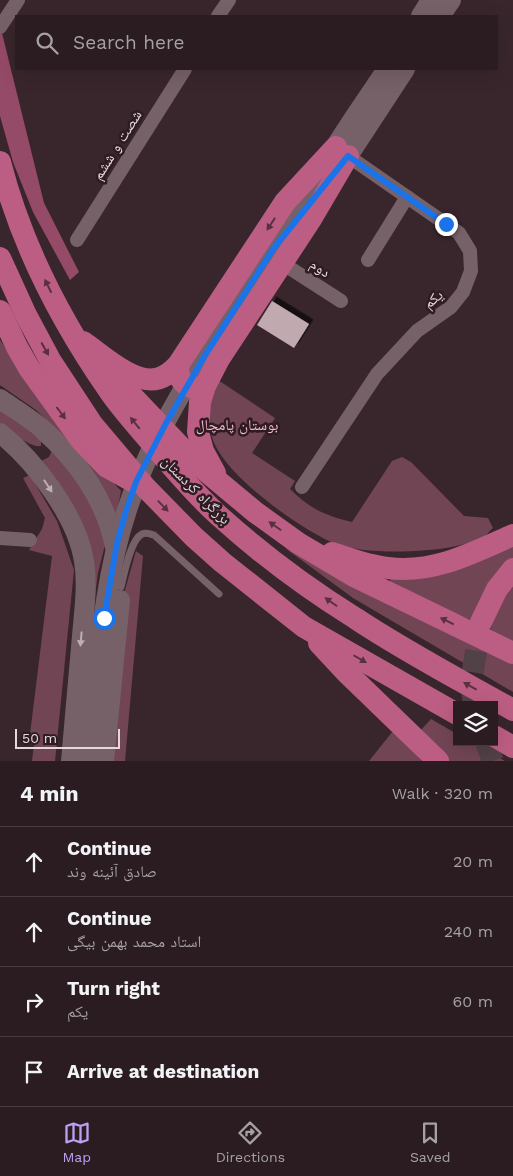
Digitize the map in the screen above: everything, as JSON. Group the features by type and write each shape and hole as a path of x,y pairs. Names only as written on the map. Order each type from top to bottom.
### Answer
{"highway":[{"path":"224,486 203,451 198,432 200,402 219,359 278,256 311,220 342,151"},
{"path":"74,335 122,369 141,379 149,380 166,376 178,365 285,202 342,151"},
{"name":"بزرگراه کردستان","path":"0,162 24,234 48,287 74,335 111,394 173,469 218,515 288,572 392,642 513,710"},
{"path":"0,258 26,315 50,360 92,424 146,488 194,537 222,562 304,627 346,672 438,761"},
{"path":"0,311 17,346 56,406 82,440 107,467 146,488"},
{"path":"0,330 17,346"},
{"path":"74,335 195,462 256,512 298,542 354,576 510,651"},
{"path":"178,365 180,377 184,384 190,388 198,389 206,386"},
{"path":"298,542 358,562 389,568 418,568 463,558 513,535"},
{"path":"481,622 497,589 513,569"},
{"path":"304,627 453,712"},
{"path":"498,738 513,747"}],"main road":[{"path":"422,15 431,0"},
{"path":"441,15 451,0"},
{"path":"342,151 385,70"},
{"path":"342,151 404,70"},
{"path":"104,761 117,543 126,511 148,456 204,357 278,256"},
{"path":"0,399 39,427 77,466 96,495 111,530 118,561 88,761"},
{"path":"18,448 36,454 41,452 46,446 47,440 39,427"},
{"path":"0,433 18,448 42,476 66,513 84,560 84,605 71,761"}],"street":[{"path":"0,27 18,0"},
{"path":"219,15 229,0"},
{"name":"شصت و ششم","path":"77,240 184,70"},
{"name":"یکم","path":"302,486 376,374 417,331 451,307 463,292 471,271 470,251 459,233 342,151"},
{"path":"368,260 407,198"},
{"name":"دوم","path":"278,256 341,301"},
{"path":"0,538 30,540"}],"lane":[{"path":"115,586 136,539 141,534 146,533 154,535 219,594"}],"green space":[{"path":"0,340 65,430 121,491 116,519 65,438 36,410 0,385"},
{"name":"بوستان پامچال","path":"215,378 275,418 252,453 295,481 290,489 304,502 318,510 333,517 352,522 392,461 402,457 411,462 464,516 488,518 493,528 485,536 472,542 433,550 389,551 350,548 321,537 284,514 247,484 231,468 219,452 212,437 209,422"},
{"path":"0,410 41,441 41,446 25,441 0,423"},
{"path":"54,446 65,456 108,533 98,573 94,603 39,462 49,457"},
{"path":"30,475 57,521 74,570 55,761 32,761 35,736 30,734 52,556 29,550 42,529 45,518 23,478"},
{"path":"513,545 513,562 474,621 389,587 391,575"},
{"path":"285,548 350,585 487,649 513,664 513,692 353,598"},
{"path":"136,551 143,556 125,761 110,761 125,590"},
{"path":"513,578 513,645 483,630"},
{"path":"431,719 453,732 453,746 479,746 505,761 448,761 420,731"},
{"path":"393,731 422,761 369,761"}],"shaded area":[{"path":"0,25 44,203 79,272 70,280 33,212 13,162 0,116"}],"building":[{"path":"272,301 309,324 294,348 257,325"}],"tunnel":[{"path":"473,701 471,682 481,622"},
{"path":"487,746 493,761"}],"route":[{"path":"104,618 117,543 136,482 148,456 204,357 274,248 348,156 446,224"}]}
